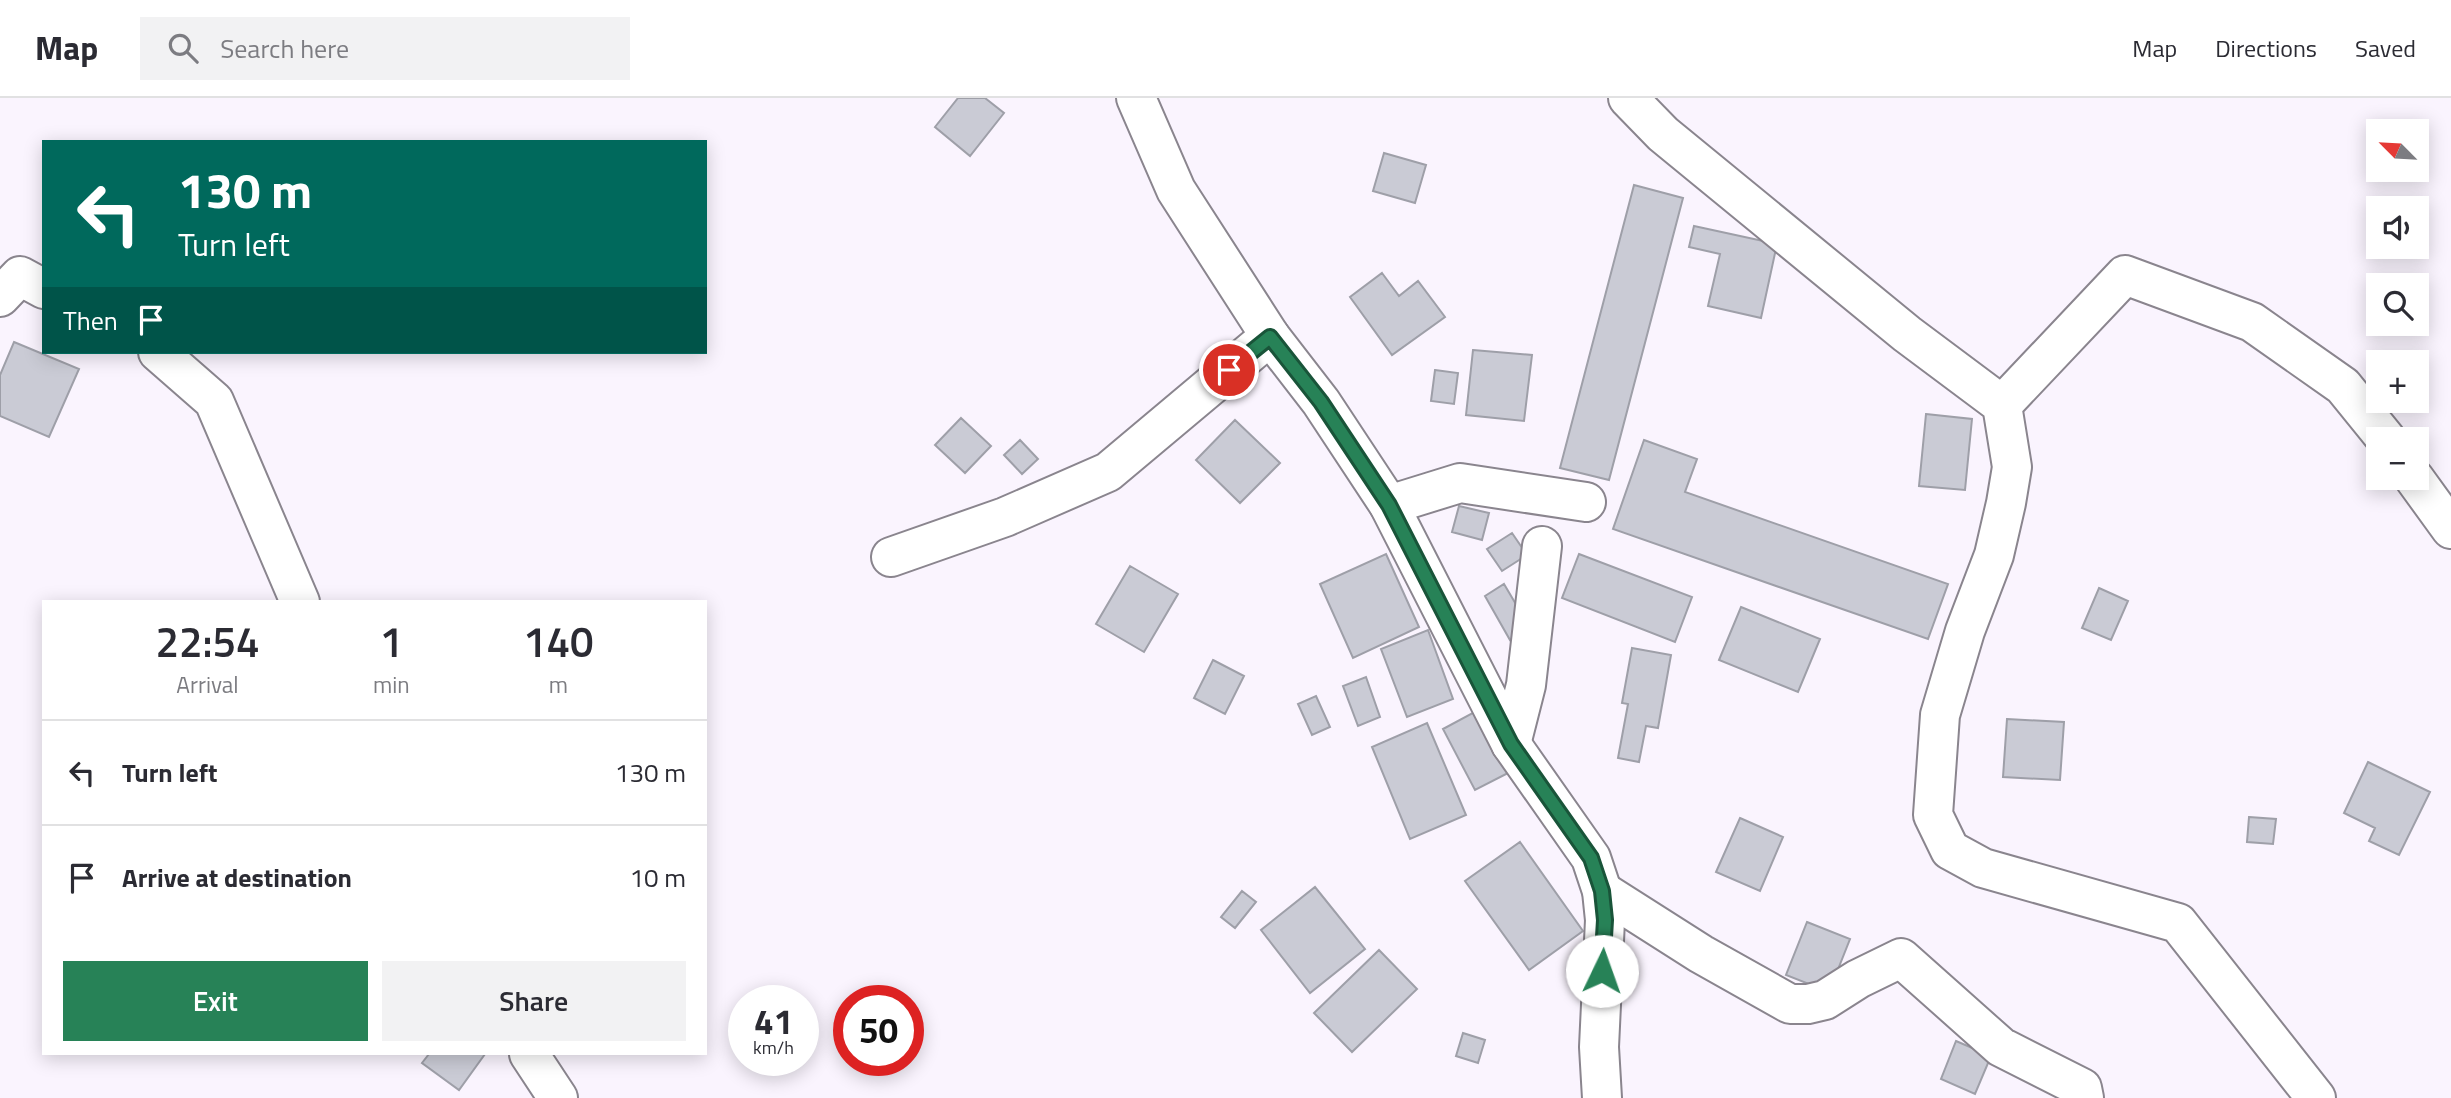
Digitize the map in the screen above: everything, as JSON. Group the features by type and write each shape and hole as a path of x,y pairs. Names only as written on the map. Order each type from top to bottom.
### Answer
{"street":[{"path":"1136,98 1175,190 1270,337 1321,402 1389,505 1511,744 1591,858 1602,891 1605,920 1599,1047 1602,1098"},
{"path":"1628,98 1663,134 1705,169 1907,334 2002,405 2012,467 2006,503 1994,555 1965,631 1940,715 1933,815 1950,850 1983,868 2178,923 2316,1098"},
{"path":"2002,405 2125,275 2252,322 2343,386 2376,427"},
{"path":"0,297 20,276 42,288"},
{"path":"891,556 1005,517 1108,472 1270,337"},
{"path":"160,354 214,401 299,600"},
{"path":"1389,505 1461,483 1586,502"},
{"path":"2423,490 2451,529"},
{"path":"1511,744 1525,685 1542,546"},
{"path":"1602,891 1702,954 1790,1004 1825,1000 1858,979 1900,958 2001,1047 2082,1088 2084,1098"},
{"path":"530,1055 558,1098"}],"building":[{"path":"958,98 985,98 1004,113 970,156 935,127"},
{"path":"1384,153 1426,165 1415,203 1373,191"},
{"path":"1634,185 1683,198 1609,480 1560,468"},
{"path":"1694,226 1777,244 1761,318 1708,306 1720,254 1689,247"},
{"path":"1382,273 1399,296 1418,281 1445,317 1392,355 1350,297"},
{"path":"14,342 79,369 49,437 0,416 0,375"},
{"path":"1473,350 1532,355 1524,421 1466,415"},
{"path":"1435,370 1458,373 1454,404 1431,401"},
{"path":"1926,414 1972,419 1965,490 1919,486"},
{"path":"961,418 991,446 965,473 935,445"},
{"path":"1235,420 1280,463 1240,503 1196,460"},
{"path":"1020,440 1038,459 1022,474 1004,455"},
{"path":"1644,440 1697,459 1685,492 1948,584 1928,639 1613,529"},
{"path":"1459,506 1489,513 1482,540 1452,532"},
{"path":"1512,533 1527,555 1502,571 1487,549"},
{"path":"1386,554 1419,627 1353,658 1320,584"},
{"path":"1579,554 1692,597 1675,642 1562,598"},
{"path":"1130,566 1178,594 1144,652 1096,624"},
{"path":"1504,584 1530,628 1510,640 1485,596"},
{"path":"2099,588 2128,601 2111,640 2082,628"},
{"path":"1741,607 1820,639 1798,692 1719,660"},
{"path":"1428,630 1453,699 1407,717 1381,649"},
{"path":"1632,648 1671,655 1658,728 1646,726 1639,762 1618,758 1628,704 1622,703"},
{"path":"1213,660 1244,676 1225,714 1194,698"},
{"path":"1366,677 1380,717 1358,726 1343,686"},
{"path":"1316,696 1330,727 1312,735 1298,704"},
{"path":"1480,709 1512,771 1475,790 1443,729"},
{"path":"2007,719 2064,722 2060,780 2003,777"},
{"path":"1427,723 1466,815 1410,839 1372,747"},
{"path":"2368,762 2430,792 2399,855 2369,841 2375,828 2344,813"},
{"path":"2249,817 2276,819 2273,844 2247,842"},
{"path":"1740,818 1783,837 1760,891 1716,872"},
{"path":"1520,842 1583,931 1529,970 1465,881"},
{"path":"1315,887 1365,949 1310,993 1261,930"},
{"path":"1242,891 1256,902 1235,928 1221,917"},
{"path":"1807,922 1850,939 1829,992 1786,975"},
{"path":"1379,950 1417,989 1352,1052 1314,1013"},
{"path":"1463,1033 1485,1040 1478,1063 1456,1056"},
{"path":"1956,1041 1991,1056 1975,1094 1941,1079"},
{"path":"428,1055 484,1055 459,1090 422,1063"}],"route":[{"path":"1229,370 1270,337 1321,402 1389,505 1511,744 1591,858 1602,891 1605,920 1602,971"}]}
